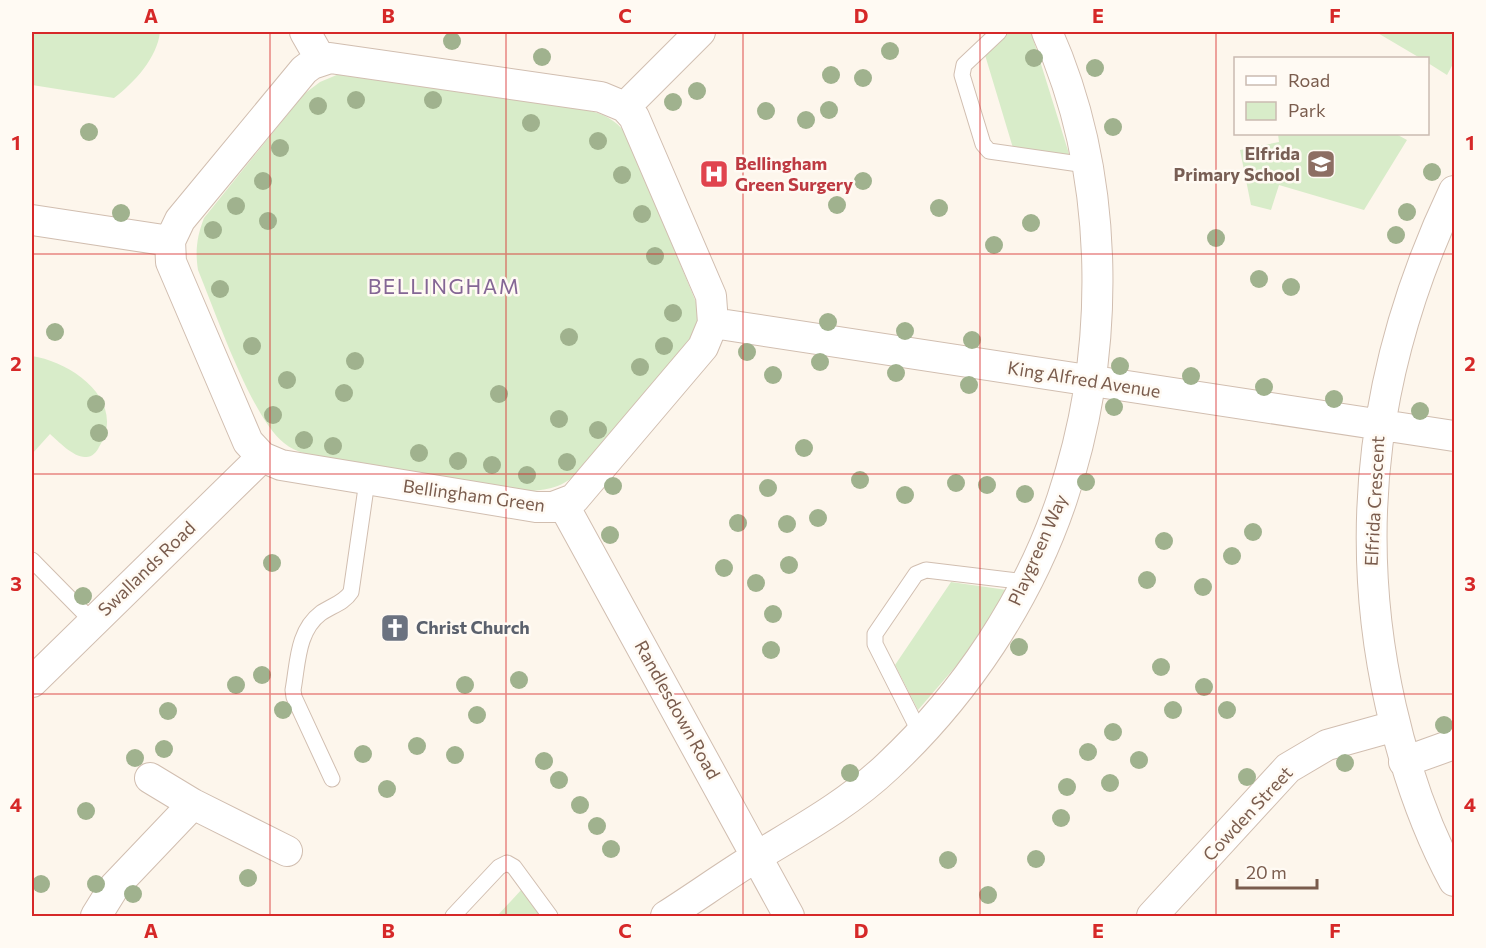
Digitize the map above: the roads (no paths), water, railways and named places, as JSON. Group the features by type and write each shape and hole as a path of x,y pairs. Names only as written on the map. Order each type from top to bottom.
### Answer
{"street":[{"path":"305,32 321,60"},
{"path":"626,107 700,32"},
{"name":"Playgreen Way","path":"666,916 756,857 831,812 888,766 920,734 968,677 999,631 1026,582 1062,500 1073,462 1089,381 1096,313 1097,262 1094,214 1074,105 1047,32"},
{"path":"262,457 248,442 215,368 171,262 170,241 180,220 240,144 303,70 321,60 343,58 601,97 626,107 634,117 711,296 713,323"},
{"name":"Elfrida Crescent","path":"1455,191 1433,236 1405,315 1379,424 1370,516 1371,575 1380,653 1395,726 1404,762 1436,845 1455,881"},
{"path":"32,220 170,241"},
{"name":"King Alfred Avenue","path":"713,323 1455,435"},
{"name":"Bellingham Green","path":"262,457 281,465 367,481 536,507 563,504 574,499 585,489 643,420 703,347 713,323"},
{"name":"Swallands Road","path":"34,675 93,622 262,457"},
{"name":"Randlesdown Road","path":"563,504 789,916"},
{"name":"Cowden Street","path":"1152,916 1288,768 1327,745 1395,726"},
{"path":"1404,762 1455,744"},
{"path":"150,778 193,804 287,851"},
{"path":"96,916 114,887 193,804"}],"lane":[{"path":"999,32 964,65 962,75 983,144 989,151 1086,165"},
{"path":"332,779 294,697 293,690 305,628 320,614 347,598 351,592 367,481"},
{"path":"32,560 93,622"},
{"path":"920,734 875,644 875,634 916,574 926,570 1026,582"},
{"path":"453,916 499,867 507,863 514,867 550,916"}],"place":[{"name":"Elfrida Primary School","path":"1321,164"},
{"name":"Bellingham Green Surgery","path":"714,174"},
{"name":"Christ Church","path":"395,628"}],"district":[{"name":"BELLINGHAM","path":"444,287"}]}
